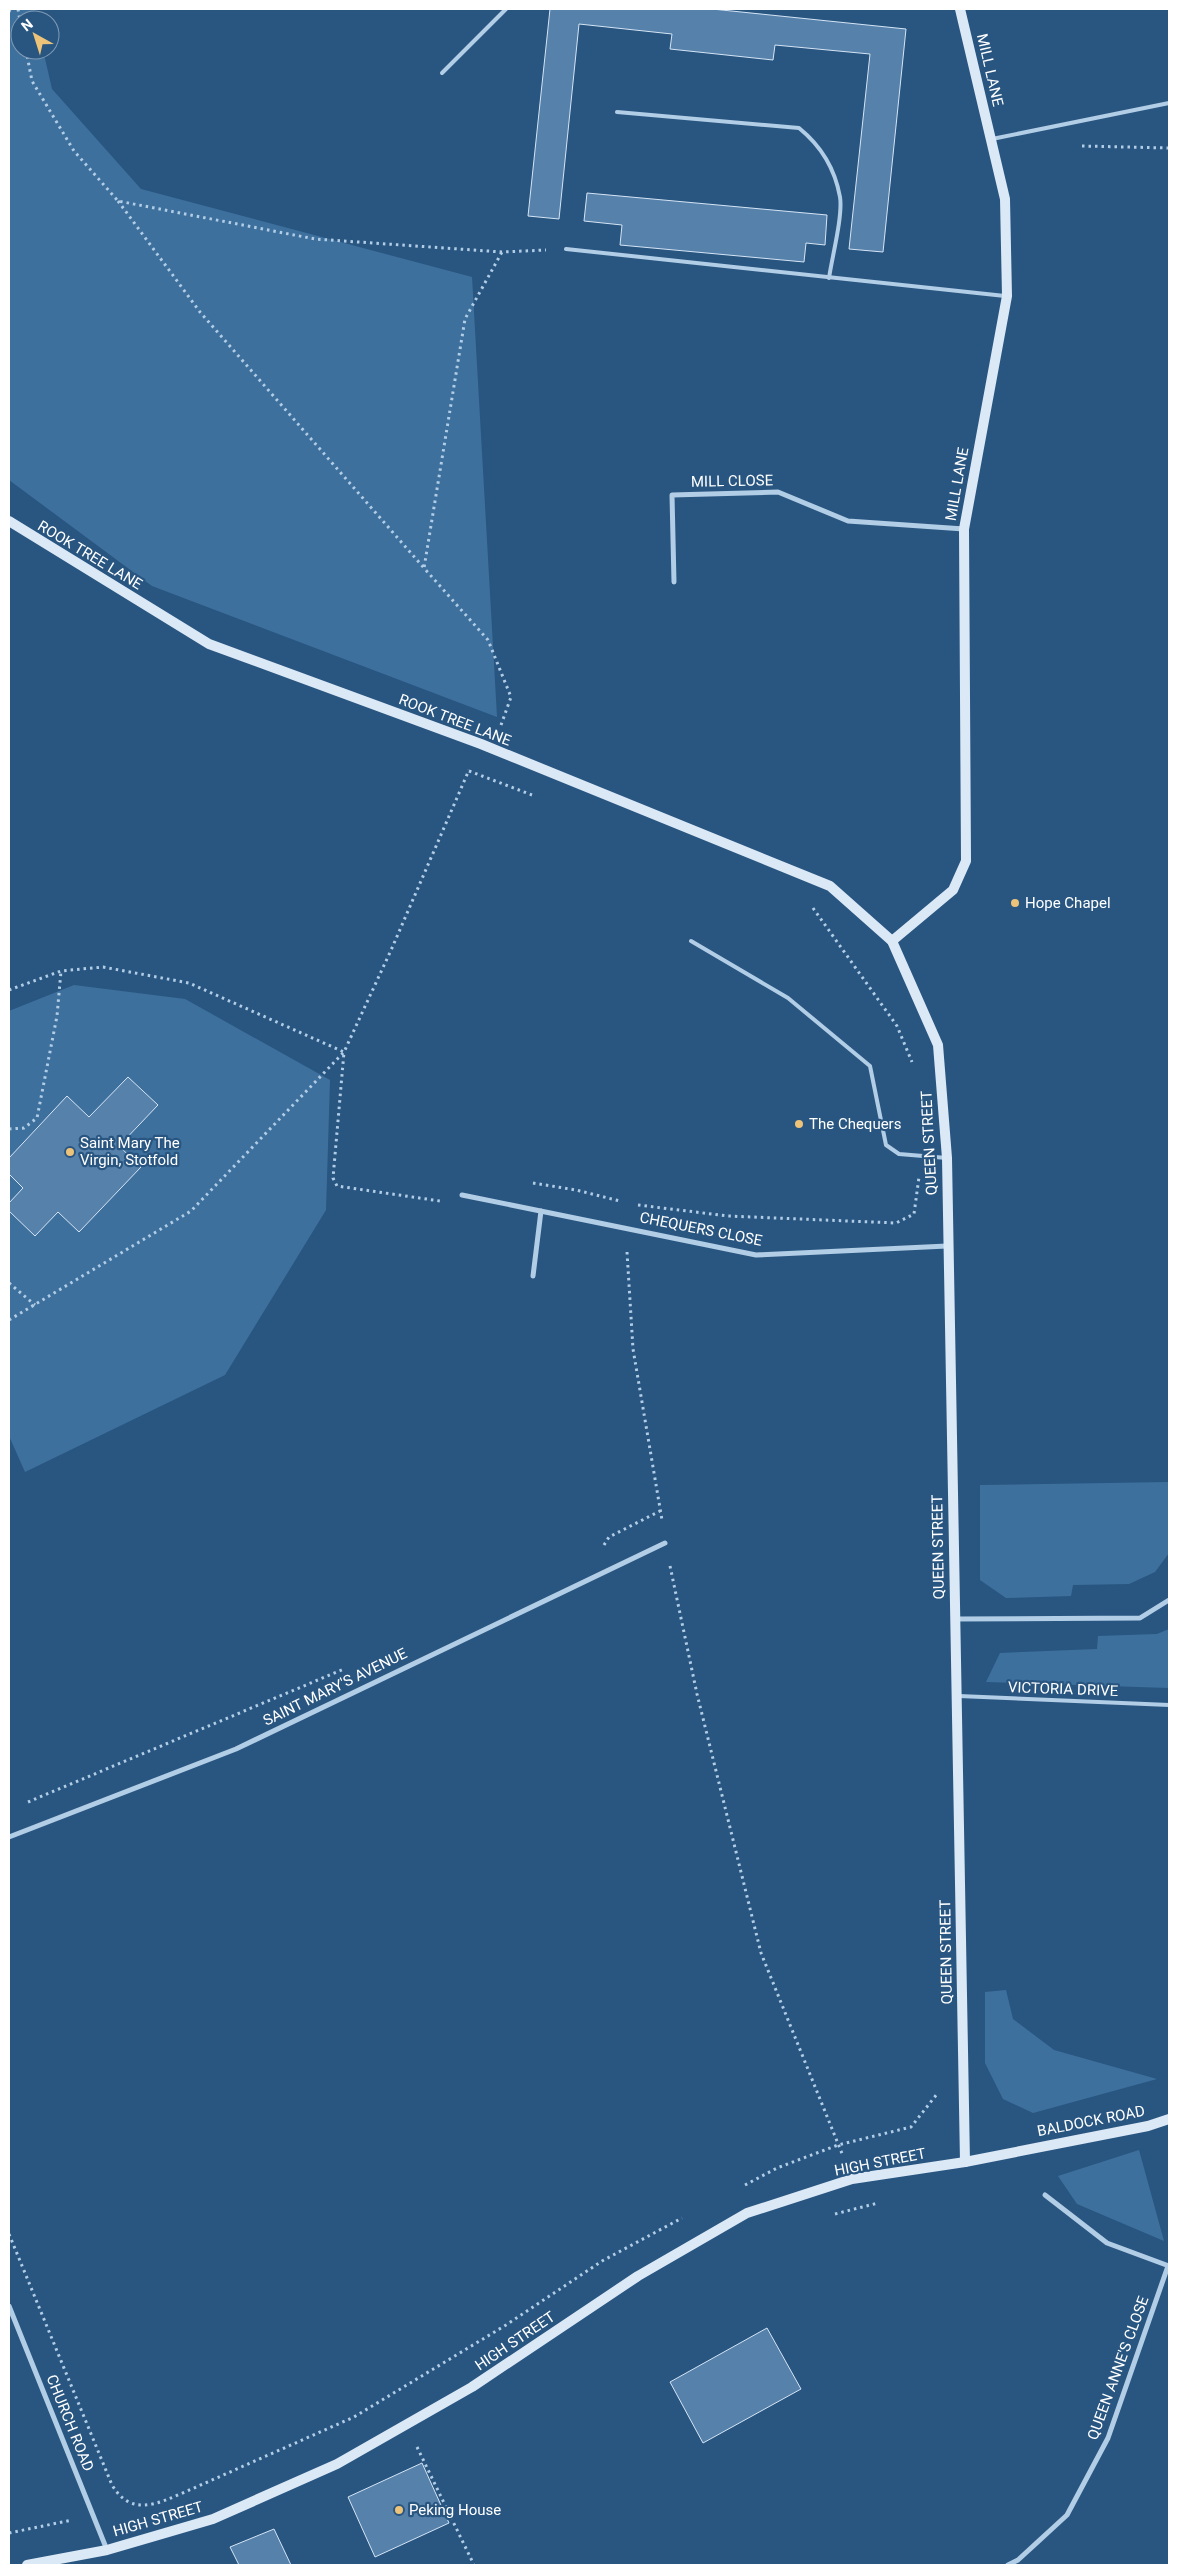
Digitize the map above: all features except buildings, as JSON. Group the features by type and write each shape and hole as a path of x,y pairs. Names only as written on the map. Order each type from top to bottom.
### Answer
{"street":[{"name":"MILL LANE","path":"892,941 954,890 966,861 964,529 1008,296 1006,198 990,139 960,9"},
{"name":"MILL CLOSE","path":"674,582 672,495 778,492 848,521 964,529"},
{"name":"ROOK TREE LANE","path":"9,522 209,644 481,744 830,886 892,941"},
{"name":"QUEEN STREET","path":"892,941 938,1045 947,1158 947,1246 965,2162"},
{"name":"CHEQUERS CLOSE","path":"462,1195 756,1255 947,1246"},
{"path":"533,1276 542,1211"},
{"name":"SAINT MARY'S AVENUE","path":"9,1837 236,1749 666,1543"},
{"path":"954,1619 1140,1618 1169,1600"},
{"name":"BALDOCK ROAD","path":"1018,2151 1148,2126 1169,2119"},
{"name":"HIGH STREET","path":"27,2565 107,2550 213,2519 337,2464 472,2387 638,2276 747,2213 852,2179 965,2162 1018,2151"},
{"path":"1045,2195 1107,2243 1168,2266"},
{"name":"QUEEN ANNE'S CLOSE","path":"1008,2565 1018,2560 1067,2515 1108,2438 1168,2266"},
{"name":"CHURCH ROAD","path":"9,2306 107,2550"}],"lane":[{"path":"442,73 506,9"},
{"path":"990,139 1169,103"},
{"path":"616,112 799,128 815,142 829,164 840,198 829,278"},
{"path":"566,249 1008,296"},
{"path":"692,941 788,998 870,1066 886,1145 898,1154 947,1158"},
{"name":"VICTORIA DRIVE","path":"956,1696 1169,1705"}],"path":[{"path":"28,60 32,81 74,151 118,201 200,312 488,640 511,697 492,749"},
{"path":"118,201 315,239 502,252 566,249"},
{"path":"424,568 465,319 502,252"},
{"path":"9,1320 191,1211 344,1052 392,948 481,744"},
{"path":"469,771 534,796"},
{"path":"804,904 813,908 897,1026 913,1070"},
{"path":"9,990 61,971 103,967 189,983 344,1052"},
{"path":"9,1129 24,1128 37,1118 58,1008 61,971"},
{"path":"344,1052 333,1178 337,1186 446,1202 462,1195"},
{"path":"632,1204 728,1216 896,1223 914,1214 922,1156"},
{"path":"529,1183 576,1190 622,1202"},
{"path":"626,1227 633,1349 660,1511 697,1694 761,1953 852,2179"},
{"path":"9,1283 35,1305"},
{"path":"600,1551 608,1537 660,1511"},
{"path":"27,1803 344,1669"},
{"path":"744,2186 777,2168 838,2145 911,2126 937,2097 938,2088"},
{"path":"828,2216 884,2202"},
{"path":"9,2234 112,2485 118,2495 128,2504 144,2505 166,2500 354,2417 506,2325 602,2261 685,2217"},
{"path":"408,2450 425,2442"},
{"path":"417,2446 474,2565"}],"shaded area":[{"path":"9,9 34,9 10,10 10,60 45,60 52,89 141,189 472,277 497,717 152,586 9,480"},
{"path":"74,985 185,999 330,1080 326,1210 225,1375 25,1472 9,1436 9,1011"},
{"path":"1169,1482 1169,1553 1155,1572 1129,1584 1073,1585 1071,1596 1006,1598 980,1580 980,1485"},
{"path":"1169,1629 1169,1688 986,1682 1000,1653 1097,1649 1098,1636 1157,1634"},
{"path":"1006,1990 1013,2019 1054,2050 1157,2079 1033,2113 1003,2099 985,2063 985,1992"},
{"path":"1139,2150 1164,2241 1077,2204 1058,2176"}],"place":[{"name":"Hope Chapel","path":"1015,903"},
{"name":"The Chequers","path":"799,1124"},
{"name":"Saint Mary The Virgin, Stotfold","path":"70,1152"},
{"name":"Peking House","path":"399,2510"}]}
